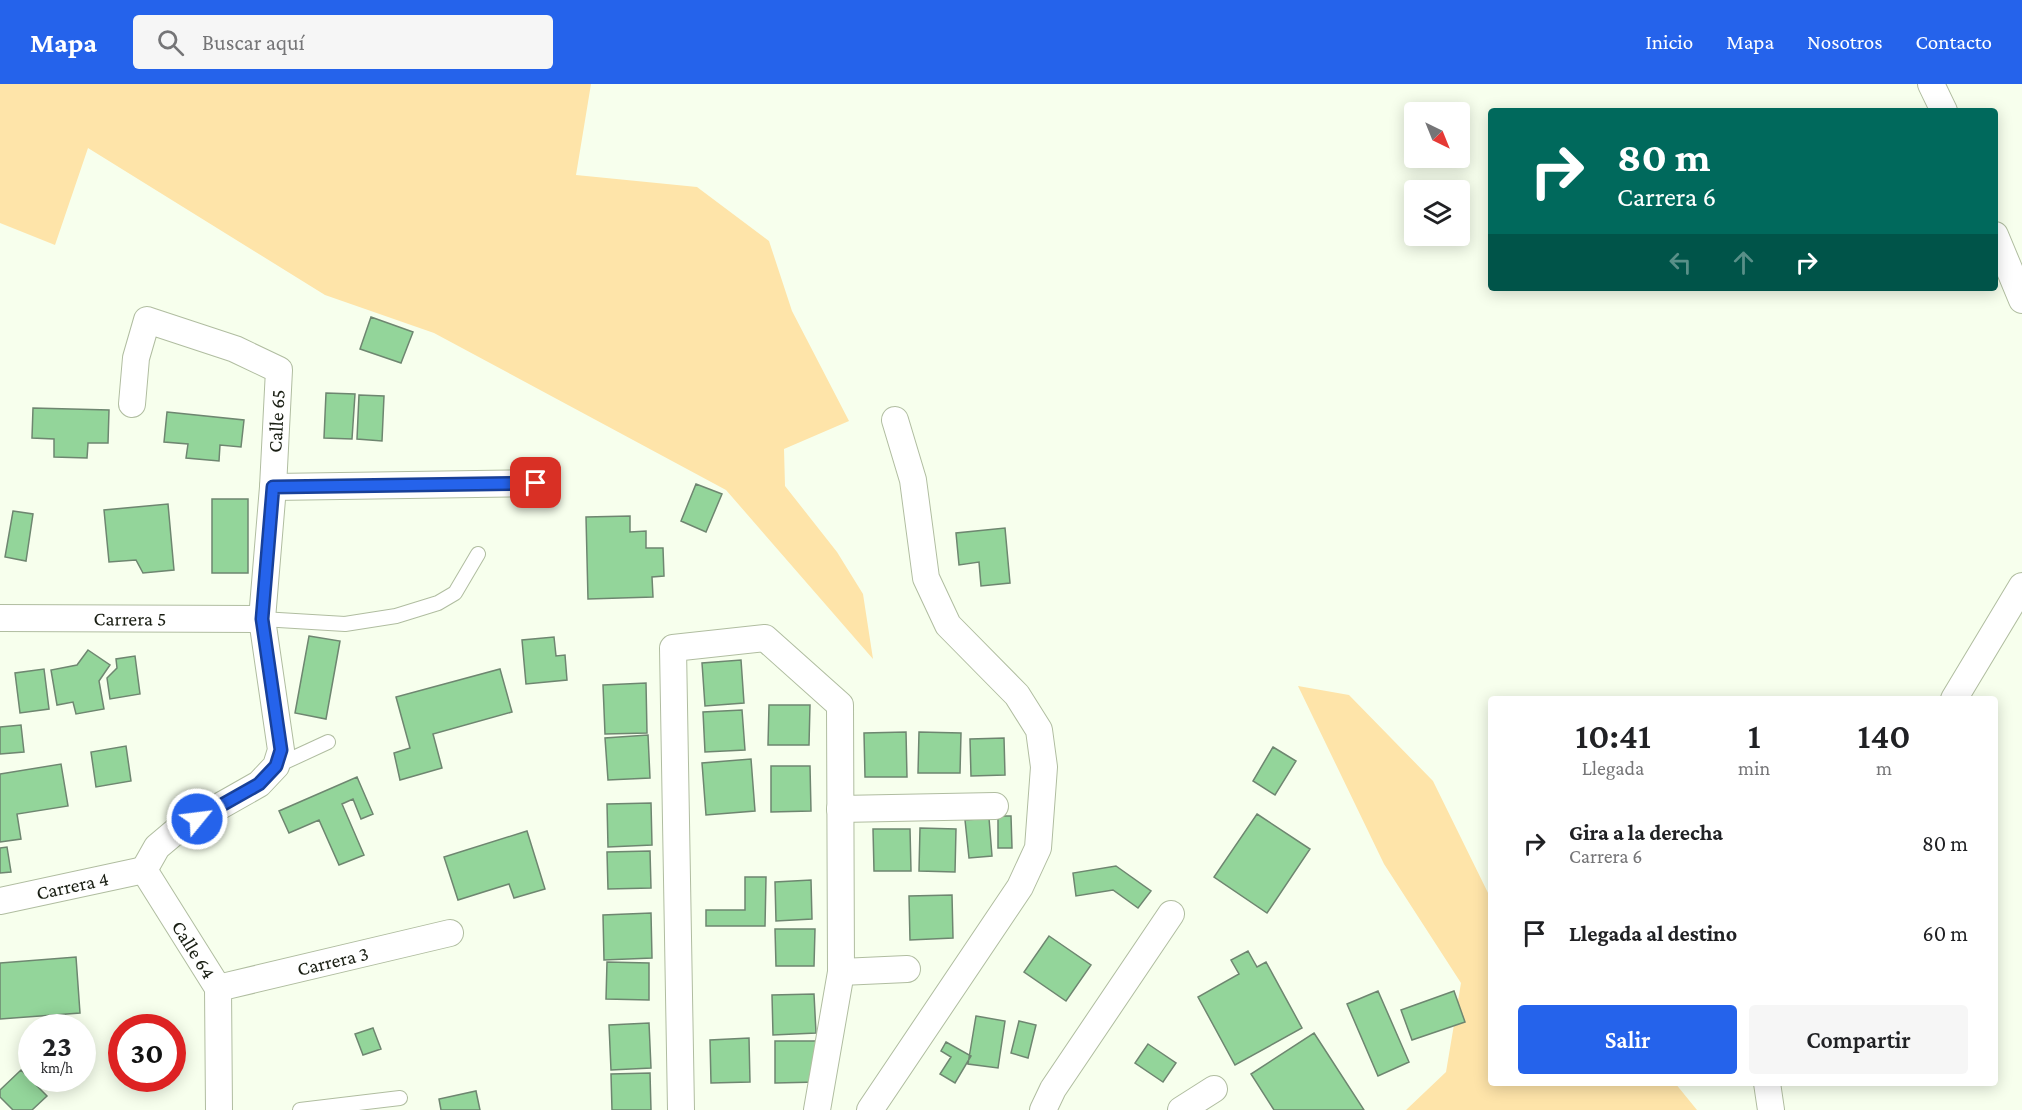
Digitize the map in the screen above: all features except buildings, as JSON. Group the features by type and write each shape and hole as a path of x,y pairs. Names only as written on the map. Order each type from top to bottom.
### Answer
{"street":[{"path":"1931,84 1943,108"},
{"path":"1998,242 2022,300"},
{"name":"Calle 65","path":"132,404 136,358 147,320 235,349 279,370 273,487 262,619 281,750 276,766"},
{"path":"870,1110 1020,887 1038,848 1044,767 1039,730 1017,695 948,625 926,578 913,480 895,420"},
{"path":"273,487 536,483"},
{"path":"1956,696 2022,586"},
{"name":"Carrera 5","path":"0,618 262,619"},
{"path":"681,1110 673,648 765,638 840,705 841,972 817,1110"},
{"path":"144,870 157,848 176,831 259,784 276,766"},
{"path":"840,809 994,806"},
{"name":"Carrera 4","path":"0,901 144,870"},
{"name":"Calle 64","path":"144,870 218,988 219,1110"},
{"path":"1043,1110 1053,1089 1171,914"},
{"name":"Carrera 3","path":"218,988 450,933"},
{"path":"841,972 907,969"},
{"path":"1767,1086 1770,1110"},
{"path":"1181,1110 1214,1089"}],"lane":[{"path":"262,619 345,624 407,613 438,603 455,593 478,554"},
{"path":"276,766 328,742"},
{"path":"300,1110 400,1098"}],"shaded area":[{"path":"0,84 591,84 576,175 697,187 769,241 792,311 849,421 784,449 785,486 837,552 863,594 873,659 726,490 434,333 325,295 88,148 55,245 0,223"},
{"path":"1298,686 1349,695 1433,781 1488,893 1488,1086 1677,1086 1697,1110 1406,1110 1446,1072 1461,983 1384,864"}],"route":[{"path":"197,819 259,784 276,766 281,750 262,619 273,487 536,483"}]}
